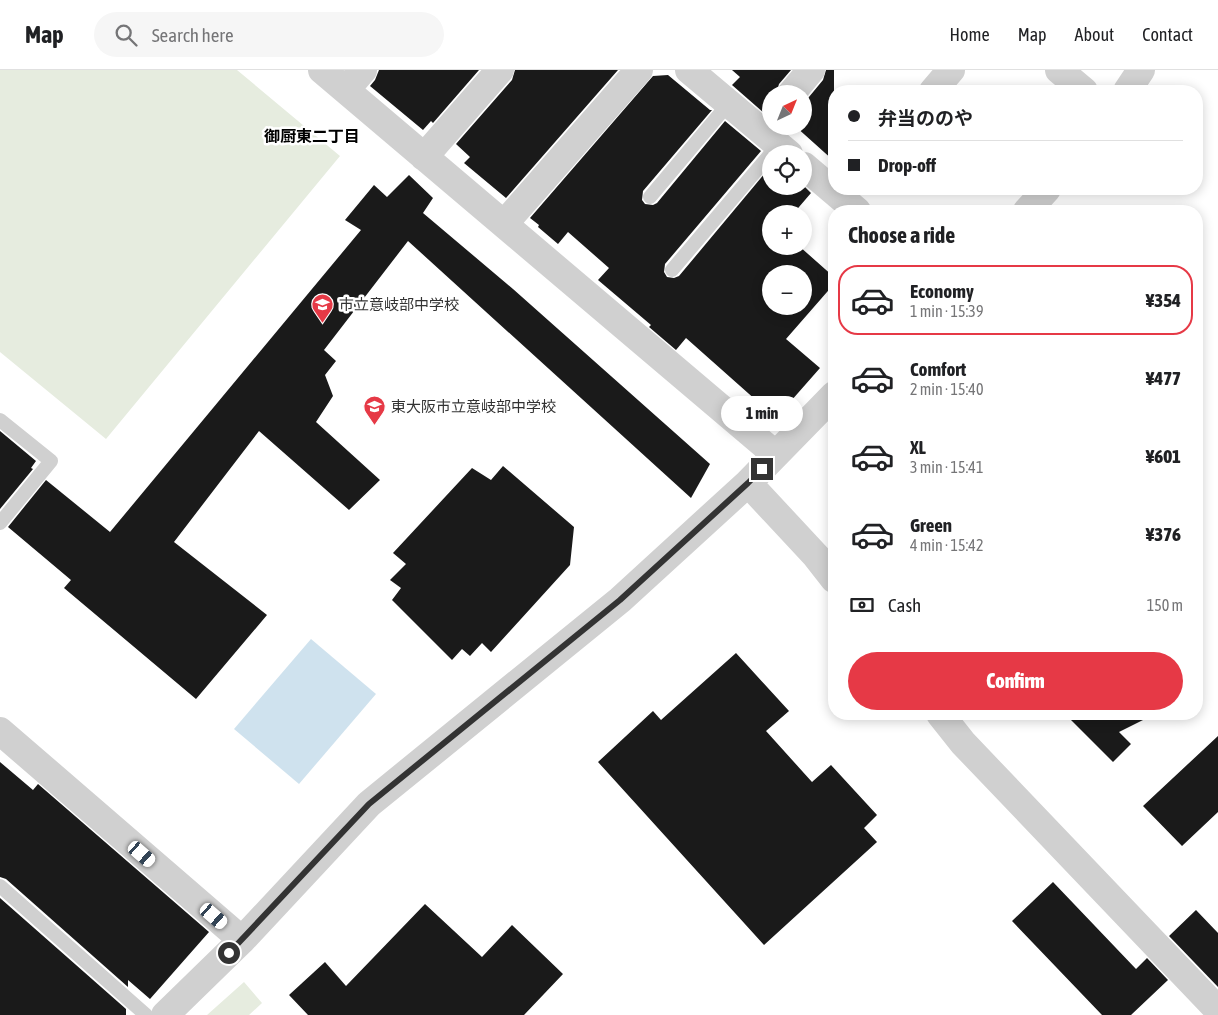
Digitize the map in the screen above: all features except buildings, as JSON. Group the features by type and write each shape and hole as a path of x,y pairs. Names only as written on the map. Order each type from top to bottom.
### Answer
{"street":[{"path":"322,70 354,80 424,157 776,454"},
{"path":"424,157 500,70"},
{"path":"504,224 638,70"},
{"path":"689,70 729,104 775,136"},
{"path":"798,85 810,70"},
{"path":"938,85 951,70"},
{"path":"1059,70 1077,85"},
{"path":"1131,85 1141,70"},
{"path":"812,172 828,184"},
{"path":"1032,205 1042,195"},
{"path":"165,1015 242,940 369,804 620,600 748,483 828,401"},
{"path":"748,483 828,571"},
{"path":"945,720 963,743 1218,1010"},
{"path":"0,731 242,940"}],"lane":[{"path":"650,197 729,104"},
{"path":"672,270 775,136"},
{"path":"0,420 51,461 0,523"},
{"path":"0,886 146,1015"}],"shaded area":[{"path":"0,70 237,70 340,156 106,439 0,352"},
{"path":"244,982 262,1003 249,1015 207,1015"}],"water":[{"path":"311,639 376,694 299,784 234,729"}],"place":[{"name":"市立意岐部中学校","path":"323,324"},
{"name":"東大阪市立意岐部中学校","path":"375,426"}],"district":[{"name":"御厨東二丁目","path":"312,136"}],"route":[{"path":"229,953 369,804 620,600 762,469"}]}
